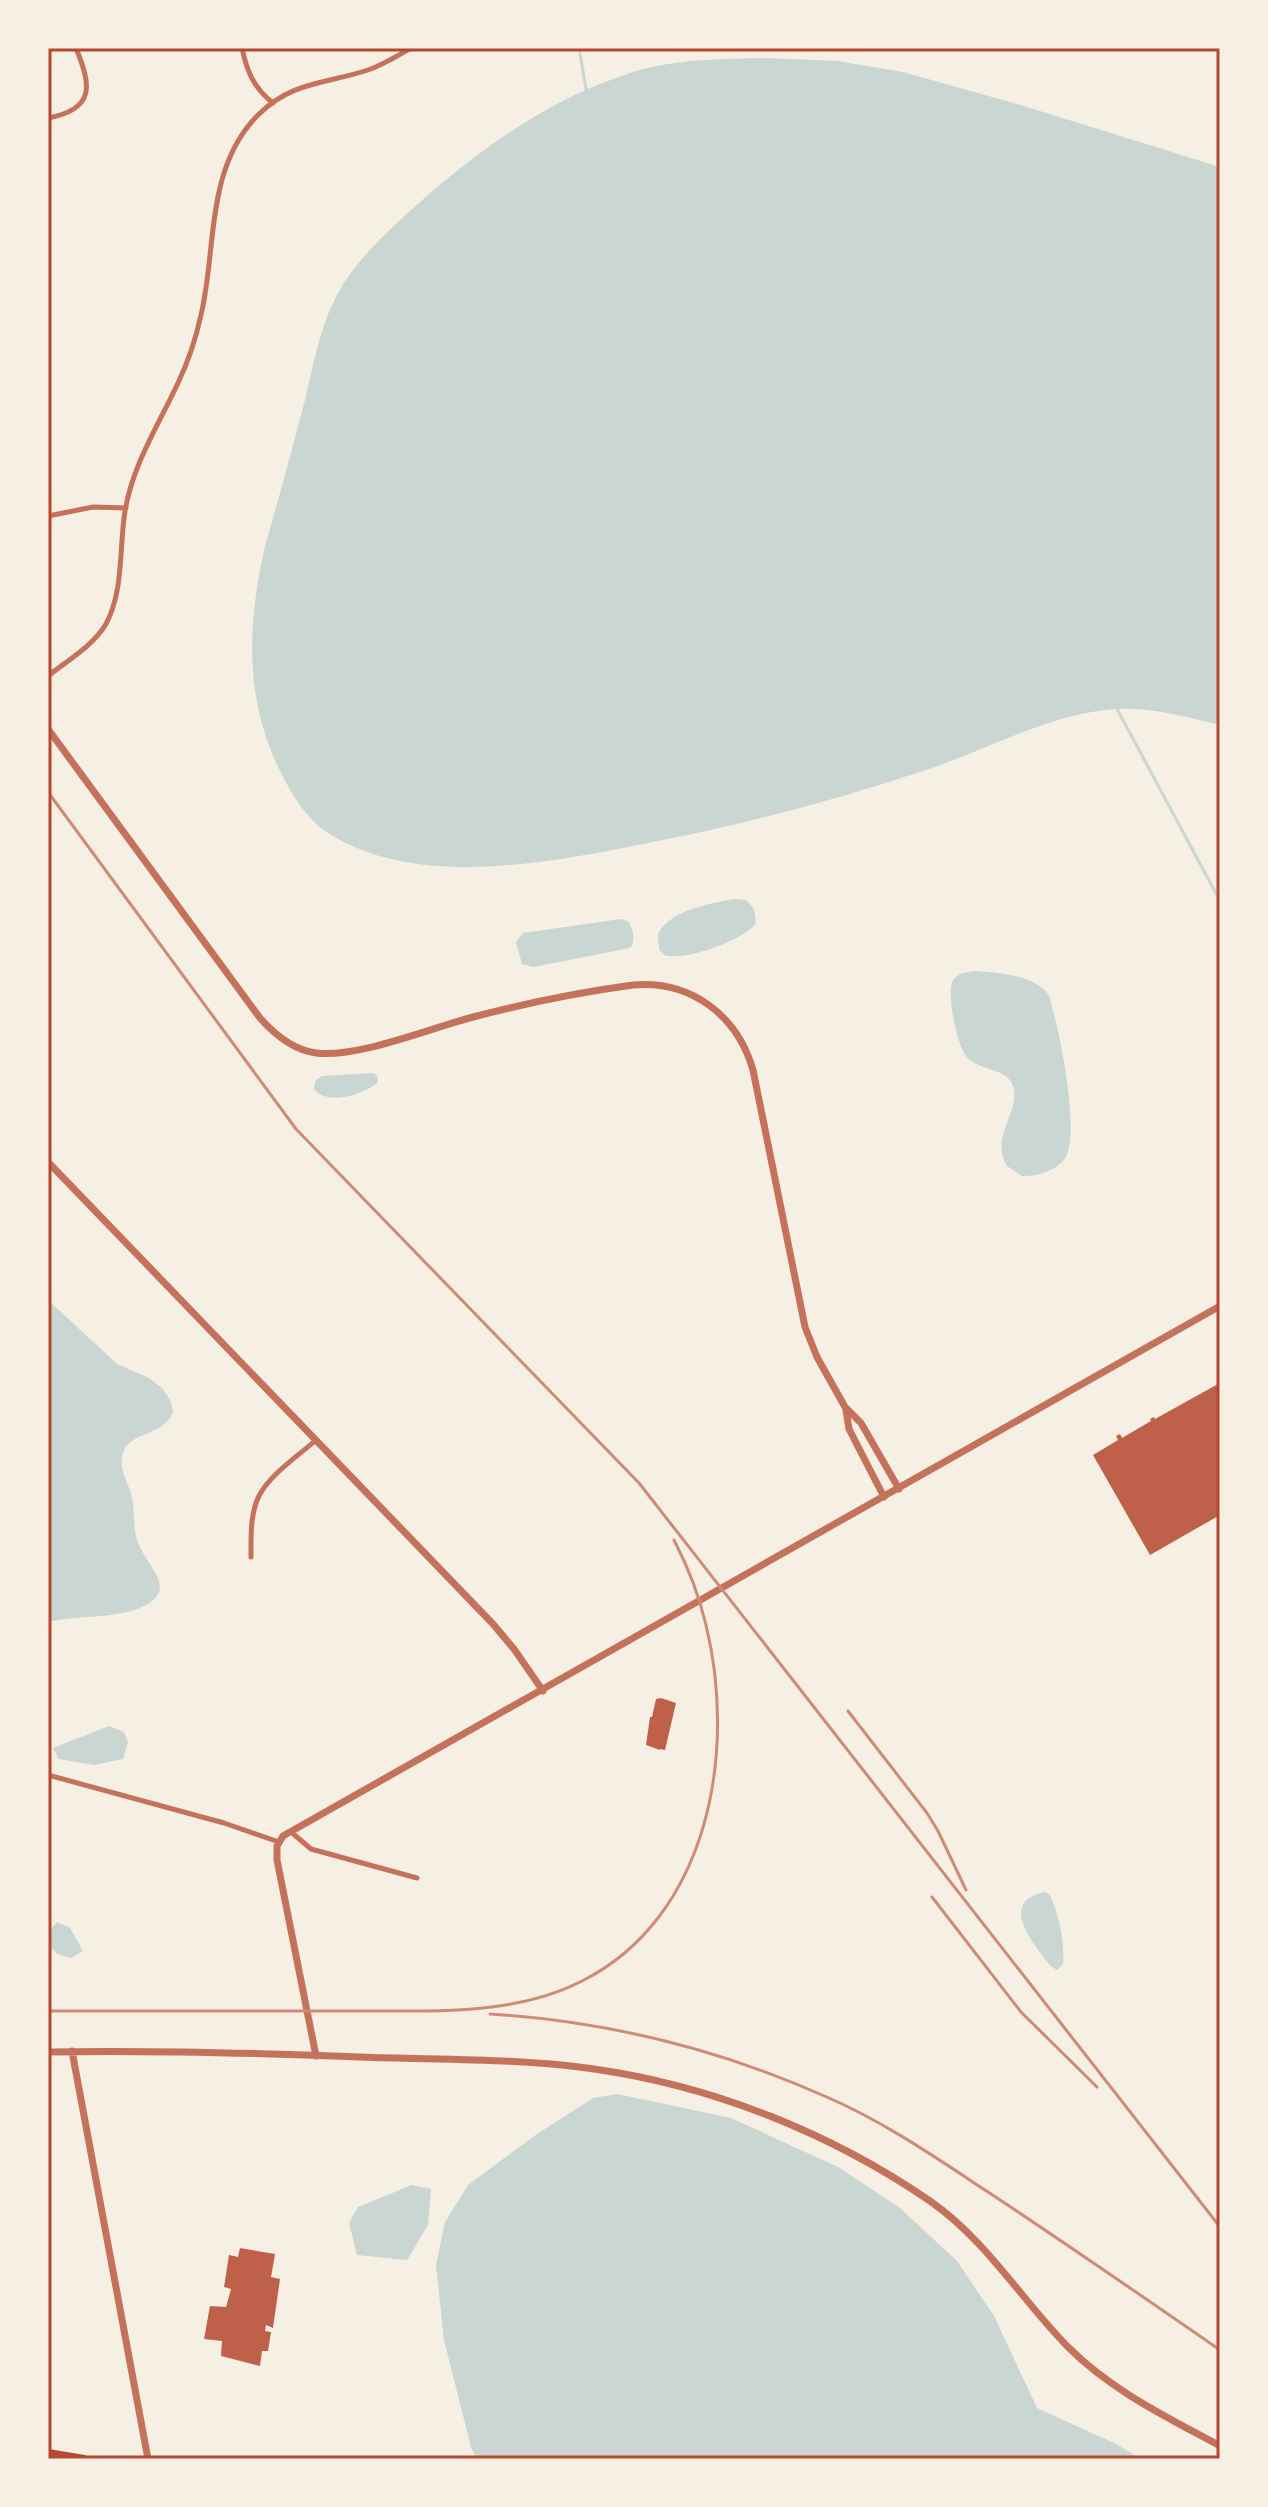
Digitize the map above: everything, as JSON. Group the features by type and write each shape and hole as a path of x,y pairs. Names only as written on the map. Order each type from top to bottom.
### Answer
{"main road":[{"path":"48,2453 84,2459"}],"street":[{"path":"48,118 63,115 77,107 86,91 87,80 76,48"},
{"path":"242,48 256,87 273,103"},
{"path":"48,676 93,642 111,613 118,582 126,508 136,466 178,382 192,346 207,288 215,212 222,180 240,139 260,113 298,88 370,69 411,48"},
{"path":"48,516 93,507 126,508"},
{"path":"48,729 260,1018 271,1031 299,1048 315,1053 355,1051 479,1015 640,984 686,992 721,1013 741,1039 753,1070 805,1327 817,1357 845,1407 861,1423 899,1489"},
{"path":"48,1162 501,1633 543,1691"},
{"path":"316,2056 277,1860 279,1842 291,1832 1220,1306"},
{"path":"845,1407 849,1429 884,1497"},
{"path":"251,1557 251,1527 259,1495 316,1440"},
{"path":"48,1775 224,1823 279,1842"},
{"path":"291,1832 311,1849 417,1878"},
{"path":"72,2051 148,2459"},
{"path":"48,2052 527,2063 592,2069 675,2084 722,2098 831,2143 893,2177 944,2212 982,2247 1067,2345 1094,2371 1119,2390 1220,2446"}],"shaded area":[{"path":"766,58 837,61 903,72 1220,167 1220,725 1144,710 1114,709 1075,715 923,771 821,802 683,836 530,863 446,867 406,862 368,852 333,836 317,824 298,802 270,747 255,691 252,634 265,546 320,337 341,288 377,242 433,191 486,149 541,113 601,83 649,68 699,60"},
{"path":"735,899 746,900 754,909 756,923 750,929 717,947 691,954 669,956 659,950 658,934 672,919 692,909"},
{"path":"621,919 628,921 631,927 633,939 630,948 533,967 522,964 516,942 523,933"},
{"path":"977,971 1027,979 1049,996 1062,1053 1071,1124 1066,1156 1047,1172 1022,1176 1007,1166 1001,1145 1012,1109 1014,1089 1000,1073 971,1061 959,1041 951,1005 952,985 959,975"},
{"path":"377,1075 378,1082 346,1097 328,1097 314,1089 315,1081 322,1076"},
{"path":"48,1300 117,1364 149,1378 162,1388 173,1411 162,1426 130,1442 122,1458 132,1500 136,1537 158,1580 160,1588 157,1596 149,1603 123,1613 48,1622"},
{"path":"109,1726 124,1732 128,1742 123,1759 94,1765 59,1759 53,1748"},
{"path":"1045,1892 1053,1903 1062,1938 1063,1964 1057,1970 1033,1943 1021,1917 1025,1902"},
{"path":"57,1922 70,1928 83,1951 71,1958 58,1954 50,1947 49,1931"},
{"path":"617,2094 731,2118 838,2167 900,2208 957,2261 994,2316 1037,2408 1116,2444 1141,2459 477,2459 471,2447 444,2340 436,2265 445,2222 468,2185 537,2134 593,2098"},
{"path":"412,2185 431,2189 428,2225 407,2260 357,2255 349,2223 358,2207"}],"building":[{"path":"1218,1384 1220,1515 1150,1555 1093,1455 1118,1440 1116,1436 1120,1434 1122,1438 1150,1419"},
{"path":"656,1699 676,1703 665,1750 646,1745 650,1717"},
{"path":"240,2248 275,2254 271,2277 280,2279 273,2328 266,2325 265,2331 271,2332 268,2351 262,2351 260,2366 221,2356 222,2341 204,2339 210,2306 226,2307 231,2289 224,2287 229,2255 238,2257"}],"waterway":[{"path":"579,48 587,94"},
{"path":"1116,707 1220,901"}],"railway":[{"path":"48,792 296,1129 639,1483 1220,2227"},
{"path":"48,2011 416,2011 501,2006 563,1990 625,1953 659,1916 685,1874 703,1827 714,1777 718,1725 715,1674 700,1603 674,1540"},
{"path":"848,1711 927,1813 966,1890"},
{"path":"932,1897 1021,2012 1097,2087"},
{"path":"490,2014 577,2023 663,2041 747,2066 829,2098 870,2118 928,2153 1220,2350"}]}
